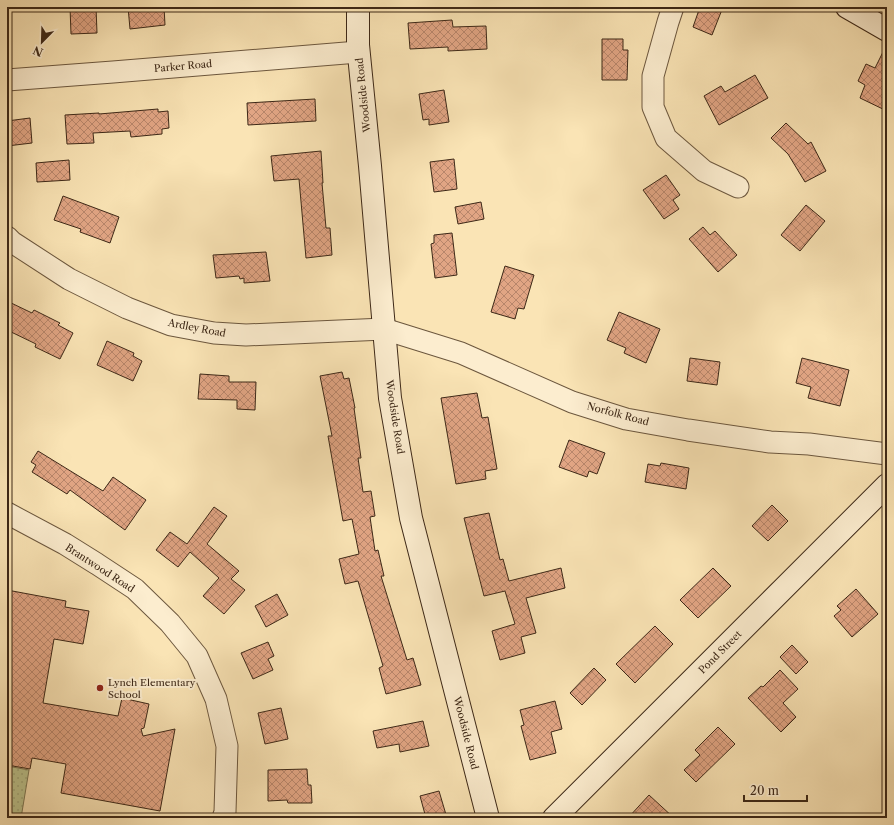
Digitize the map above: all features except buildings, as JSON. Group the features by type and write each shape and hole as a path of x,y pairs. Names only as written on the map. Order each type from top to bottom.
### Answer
{"street":[{"name":"Woodside Road","path":"358,7 358,52 370,166 390,398 411,518 488,818"},
{"path":"673,7 653,76 653,107 666,138 704,171 738,188"},
{"path":"847,7 887,30"},
{"name":"Parker Road","path":"7,80 358,52"},
{"name":"Ardley Road","path":"7,237 12,242 70,279 127,308 172,325 214,333 246,335 384,329"},
{"name":"Norfolk Road","path":"384,329 461,353 572,402 626,419 770,442 809,444 887,454"},
{"name":"Pond Street","path":"554,818 887,485"},
{"name":"Brantwood Road","path":"7,513 25,524 65,544 135,589 170,623 197,656 216,699 227,746 223,818"}],"green space":[{"path":"7,766 29,770 21,818 7,818"}],"place":[{"name":"Lynch Elementary School","path":"100,688"}]}
